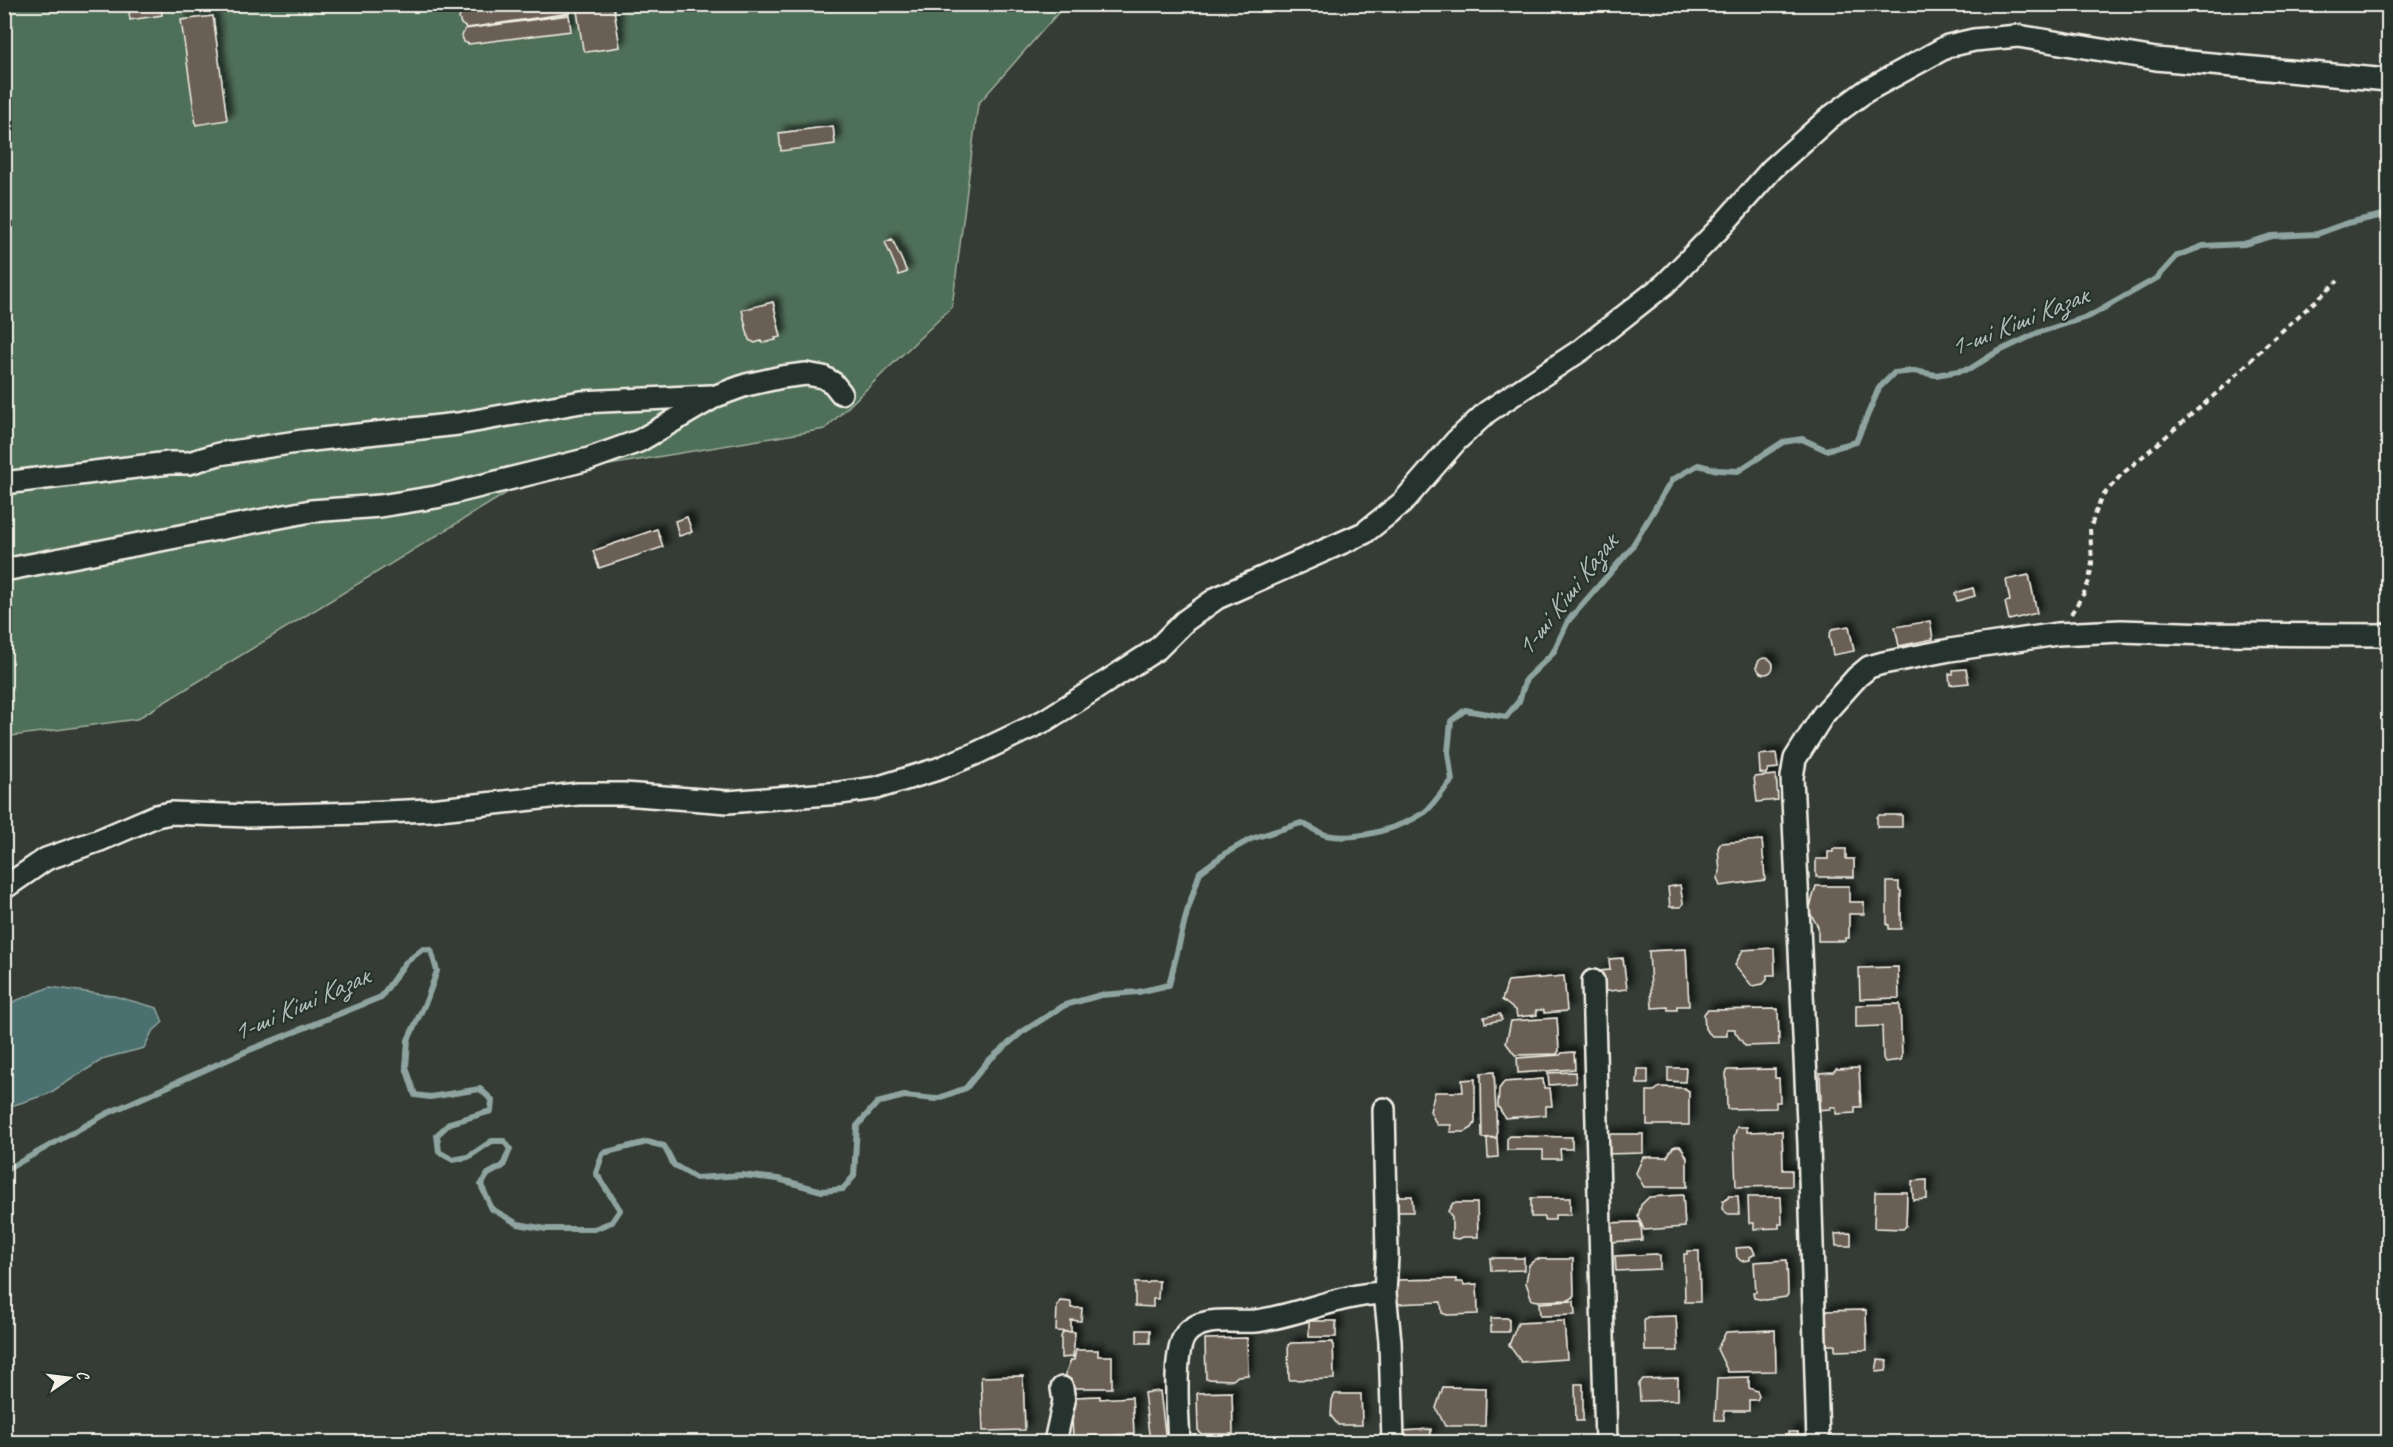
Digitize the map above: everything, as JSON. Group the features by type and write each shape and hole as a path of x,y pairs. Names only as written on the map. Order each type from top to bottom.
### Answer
{"street":[{"path":"4,888 46,859 100,840 156,816 171,813 248,816 430,810 578,794 624,794 728,802 876,788 938,769 1044,721 1092,692 1157,649 1185,621 1217,598 1364,533 1402,503 1456,441 1487,412 1581,350 1665,284 1717,231 1772,169 1829,118 1866,91 1948,46 1974,40 2018,36 2156,59 2388,80"},
{"path":"4,570 301,513 380,506 457,492 590,459 654,433 716,396 746,385 806,374 823,377 833,383 841,393"},
{"path":"4,483 169,463 189,463 230,452 303,441 458,424 581,402 716,396"},
{"path":"1818,1443 1809,1144 1792,777 1795,759 1812,729 1844,689 1869,667 1950,650 2057,634 2121,631 2210,634 2387,632"},
{"path":"1593,981 1606,1443"},
{"path":"1384,1109 1387,1256 1385,1293 1390,1341 1393,1443"},
{"path":"1179,1443 1177,1382 1181,1344 1187,1333 1196,1326 1212,1322 1268,1319 1308,1310 1344,1297 1385,1293"},
{"path":"1055,1443 1064,1401 1062,1388"}],"path":[{"path":"2057,634 2075,609 2089,581 2092,563 2090,529 2101,498 2121,476 2226,385 2267,344 2338,281"}],"green space":[{"path":"4,5 1065,5 978,104 952,307 825,429 531,478 137,719 5,737"}],"water":[{"path":"50,987 114,996 157,1008 163,1022 152,1032 144,1048 105,1058 48,1094 5,1108 5,1005"}],"building":[{"path":"128,4 161,4 162,15 130,20"},
{"path":"473,4 568,4 570,13 467,28 461,24 459,18 464,8"},
{"path":"576,4 613,4 620,47 587,52 583,49"},
{"path":"569,15 571,31 469,44 464,42 462,36 465,29"},
{"path":"213,16 227,120 196,125 181,20"},
{"path":"833,126 835,144 781,151 779,133"},
{"path":"892,239 907,272 899,275 885,242"},
{"path":"773,302 781,337 762,343 749,340 742,310"},
{"path":"687,517 692,532 679,536 675,521"},
{"path":"657,529 663,547 599,568 593,551"},
{"path":"2029,575 2037,613 2009,620 2005,602 2010,601 2006,580"},
{"path":"1973,588 1975,596 1957,601 1955,593"},
{"path":"1930,621 1933,639 1899,646 1895,627"},
{"path":"1849,626 1854,651 1833,655 1829,636 1832,629"},
{"path":"1765,658 1773,666 1765,674 1757,666"},
{"path":"1966,669 1969,683 1950,685 1949,674 1953,674 1953,670"},
{"path":"1776,753 1778,768 1768,769 1766,774 1760,773 1759,755"},
{"path":"1776,775 1778,800 1757,802 1754,777"},
{"path":"1879,815 1902,815 1902,827 1877,827"},
{"path":"1762,840 1765,880 1720,886 1717,878 1720,872 1718,848 1721,843"},
{"path":"1833,849 1846,849 1846,859 1854,859 1854,877 1816,877 1816,859 1828,859 1828,852 1833,852"},
{"path":"1887,882 1899,882 1901,929 1889,929 1887,925"},
{"path":"1680,885 1683,903 1681,907 1670,907 1668,887"},
{"path":"1816,886 1849,886 1849,902 1864,902 1864,914 1849,914 1849,938 1845,938 1845,941 1818,941 1818,927 1809,911"},
{"path":"1774,948 1775,975 1767,975 1767,980 1763,984 1752,986 1735,965 1743,950"},
{"path":"1686,949 1689,1006 1677,1006 1677,1010 1668,1010 1668,1007 1652,1008 1649,951"},
{"path":"1623,958 1627,989 1600,992 1599,971 1610,970 1609,959"},
{"path":"1898,967 1899,998 1860,999 1859,968"},
{"path":"1564,976 1567,1011 1544,1013 1544,1010 1536,1010 1537,1015 1517,1017 1516,1011 1502,1000 1508,981"},
{"path":"1900,1004 1902,1057 1901,1060 1885,1062 1882,1026 1856,1027 1856,1005"},
{"path":"1778,1009 1779,1045 1745,1046 1735,1029 1727,1029 1727,1036 1712,1036 1705,1029 1704,1014 1707,1010"},
{"path":"1500,1014 1502,1020 1485,1023 1484,1017"},
{"path":"1557,1018 1559,1051 1557,1054 1515,1055 1506,1043 1511,1021"},
{"path":"1574,1052 1575,1069 1518,1073 1517,1058"},
{"path":"1668,1068 1686,1068 1685,1082 1668,1081"},
{"path":"1859,1068 1861,1107 1855,1107 1855,1113 1836,1114 1836,1107 1815,1110 1815,1101 1821,1101 1820,1073 1833,1072 1836,1069"},
{"path":"1638,1069 1648,1069 1648,1084 1637,1084"},
{"path":"1775,1069 1775,1078 1779,1078 1780,1102 1776,1102 1776,1108 1727,1109 1726,1073 1728,1070"},
{"path":"1494,1072 1497,1137 1482,1138 1481,1073"},
{"path":"1575,1072 1576,1083 1549,1085 1548,1073"},
{"path":"1475,1079 1475,1123 1472,1128 1465,1132 1450,1132 1451,1125 1437,1125 1430,1111 1435,1092 1463,1092 1462,1080"},
{"path":"1543,1079 1544,1088 1550,1088 1552,1106 1546,1106 1546,1115 1505,1118 1498,1106 1499,1089 1504,1082"},
{"path":"1660,1087 1684,1088 1689,1091 1689,1125 1647,1125 1647,1091 1654,1091"},
{"path":"1737,1127 1747,1127 1747,1132 1782,1131 1783,1170 1792,1170 1792,1186 1736,1187 1734,1137"},
{"path":"1605,1134 1643,1134 1643,1153 1606,1154"},
{"path":"1510,1136 1572,1137 1572,1149 1560,1149 1561,1159 1543,1159 1543,1150 1507,1150 1507,1139"},
{"path":"1487,1138 1497,1138 1498,1157 1488,1158"},
{"path":"1676,1146 1680,1146 1687,1158 1687,1187 1644,1187 1636,1173 1643,1157 1667,1157"},
{"path":"1927,1180 1927,1199 1913,1200 1912,1181"},
{"path":"1875,1192 1907,1192 1906,1226 1903,1229 1874,1228"},
{"path":"1683,1195 1685,1227 1644,1230 1638,1216 1641,1205 1649,1197"},
{"path":"1395,1196 1412,1196 1413,1212 1395,1212"},
{"path":"1728,1196 1738,1196 1739,1214 1728,1214 1722,1209 1723,1201"},
{"path":"1748,1197 1781,1197 1782,1224 1779,1224 1779,1228 1754,1229 1754,1223 1749,1223"},
{"path":"1531,1198 1570,1198 1570,1215 1555,1215 1555,1220 1531,1217"},
{"path":"1453,1203 1477,1203 1478,1237 1452,1238 1452,1218 1448,1211"},
{"path":"1638,1222 1641,1224 1642,1240 1609,1242 1607,1223"},
{"path":"1851,1233 1851,1246 1836,1246 1835,1234"},
{"path":"1752,1247 1755,1254 1750,1257 1750,1260 1741,1261 1737,1257 1736,1248"},
{"path":"1687,1251 1699,1251 1700,1302 1685,1302 1684,1254 1687,1254"},
{"path":"1657,1254 1660,1256 1660,1269 1616,1271 1615,1256"},
{"path":"1490,1258 1524,1258 1524,1270 1491,1271"},
{"path":"1536,1259 1573,1259 1574,1297 1569,1300 1532,1300 1526,1283 1529,1265"},
{"path":"1787,1260 1788,1294 1786,1297 1765,1300 1754,1298 1753,1292 1756,1292 1754,1262"},
{"path":"1456,1279 1456,1282 1463,1282 1464,1285 1477,1284 1478,1314 1447,1315 1442,1313 1441,1302 1396,1304 1395,1280"},
{"path":"1159,1281 1158,1299 1153,1299 1153,1307 1135,1306 1135,1283"},
{"path":"1060,1301 1071,1302 1071,1308 1082,1308 1081,1321 1071,1320 1071,1332 1056,1331 1057,1306"},
{"path":"1574,1301 1575,1315 1540,1316 1539,1303"},
{"path":"1866,1310 1867,1350 1835,1351 1835,1345 1826,1345 1818,1329 1824,1311"},
{"path":"1676,1316 1678,1351 1645,1351 1644,1321 1647,1317"},
{"path":"1491,1318 1509,1318 1509,1332 1491,1332"},
{"path":"1309,1321 1336,1321 1336,1337 1309,1337"},
{"path":"1564,1321 1567,1359 1521,1362 1509,1345 1518,1323"},
{"path":"1137,1330 1150,1330 1150,1343 1137,1343"},
{"path":"1775,1330 1776,1371 1728,1372 1717,1349 1726,1332"},
{"path":"1063,1332 1075,1332 1073,1357 1061,1358"},
{"path":"1247,1338 1248,1375 1238,1376 1233,1380 1206,1379 1205,1339"},
{"path":"1333,1342 1334,1379 1289,1380 1288,1345"},
{"path":"1076,1350 1098,1350 1098,1356 1112,1356 1112,1388 1074,1388 1065,1374 1071,1360 1074,1360"},
{"path":"1878,1360 1888,1361 1886,1371 1876,1372"},
{"path":"1023,1376 1025,1430 983,1431 981,1377"},
{"path":"1749,1377 1749,1388 1757,1391 1759,1396 1757,1400 1749,1400 1749,1411 1724,1411 1724,1420 1715,1420 1717,1378"},
{"path":"1678,1378 1678,1400 1640,1401 1639,1384 1643,1379"},
{"path":"1575,1384 1583,1384 1583,1421 1576,1421"},
{"path":"1443,1387 1486,1388 1485,1426 1445,1426 1436,1408"},
{"path":"1160,1391 1166,1442 1150,1442 1144,1393"},
{"path":"1232,1392 1233,1434 1201,1434 1198,1430 1197,1393"},
{"path":"1335,1394 1361,1394 1362,1425 1338,1425 1331,1416 1332,1400"},
{"path":"1100,1396 1100,1399 1132,1397 1134,1434 1073,1437 1071,1400 1075,1400 1075,1397"},
{"path":"1431,1429 1430,1441 1403,1442 1403,1431"},
{"path":"1788,1432 1798,1432 1798,1442 1788,1442"}],"waterway":[{"name":"1-ші Кіші Казак","path":"4,1171 106,1114 247,1051 381,997 405,963 423,949 431,950 437,971 408,1040 406,1067 415,1095 430,1097 480,1089 492,1100 491,1111 450,1123 437,1135 439,1152 453,1160 468,1157 492,1141 504,1141 510,1149 503,1166 488,1174 481,1185 492,1209 518,1224 546,1229 594,1229 612,1222 620,1210 596,1173 603,1153 647,1142 664,1146 674,1165 696,1178 742,1175 778,1179 822,1191 843,1189 854,1176 857,1126 877,1103 904,1096 936,1099 966,1088 988,1061 1022,1032 1065,1005 1101,995 1138,992 1169,985 1187,912 1200,872 1226,853 1251,839 1301,823 1326,835 1364,835 1403,824 1425,812 1452,781 1448,752 1451,721 1465,710 1506,717 1519,701 1526,679 1553,653 1568,621 1630,550 1672,480 1698,465 1718,470 1738,471 1783,442 1802,439 1826,450 1856,442 1879,388 1894,373 1914,371 1936,375 1970,369 1995,353 2040,332 2090,316 2157,278 2177,256 2203,246 2244,244 2272,236 2317,234 2347,223 2388,214"}]}
